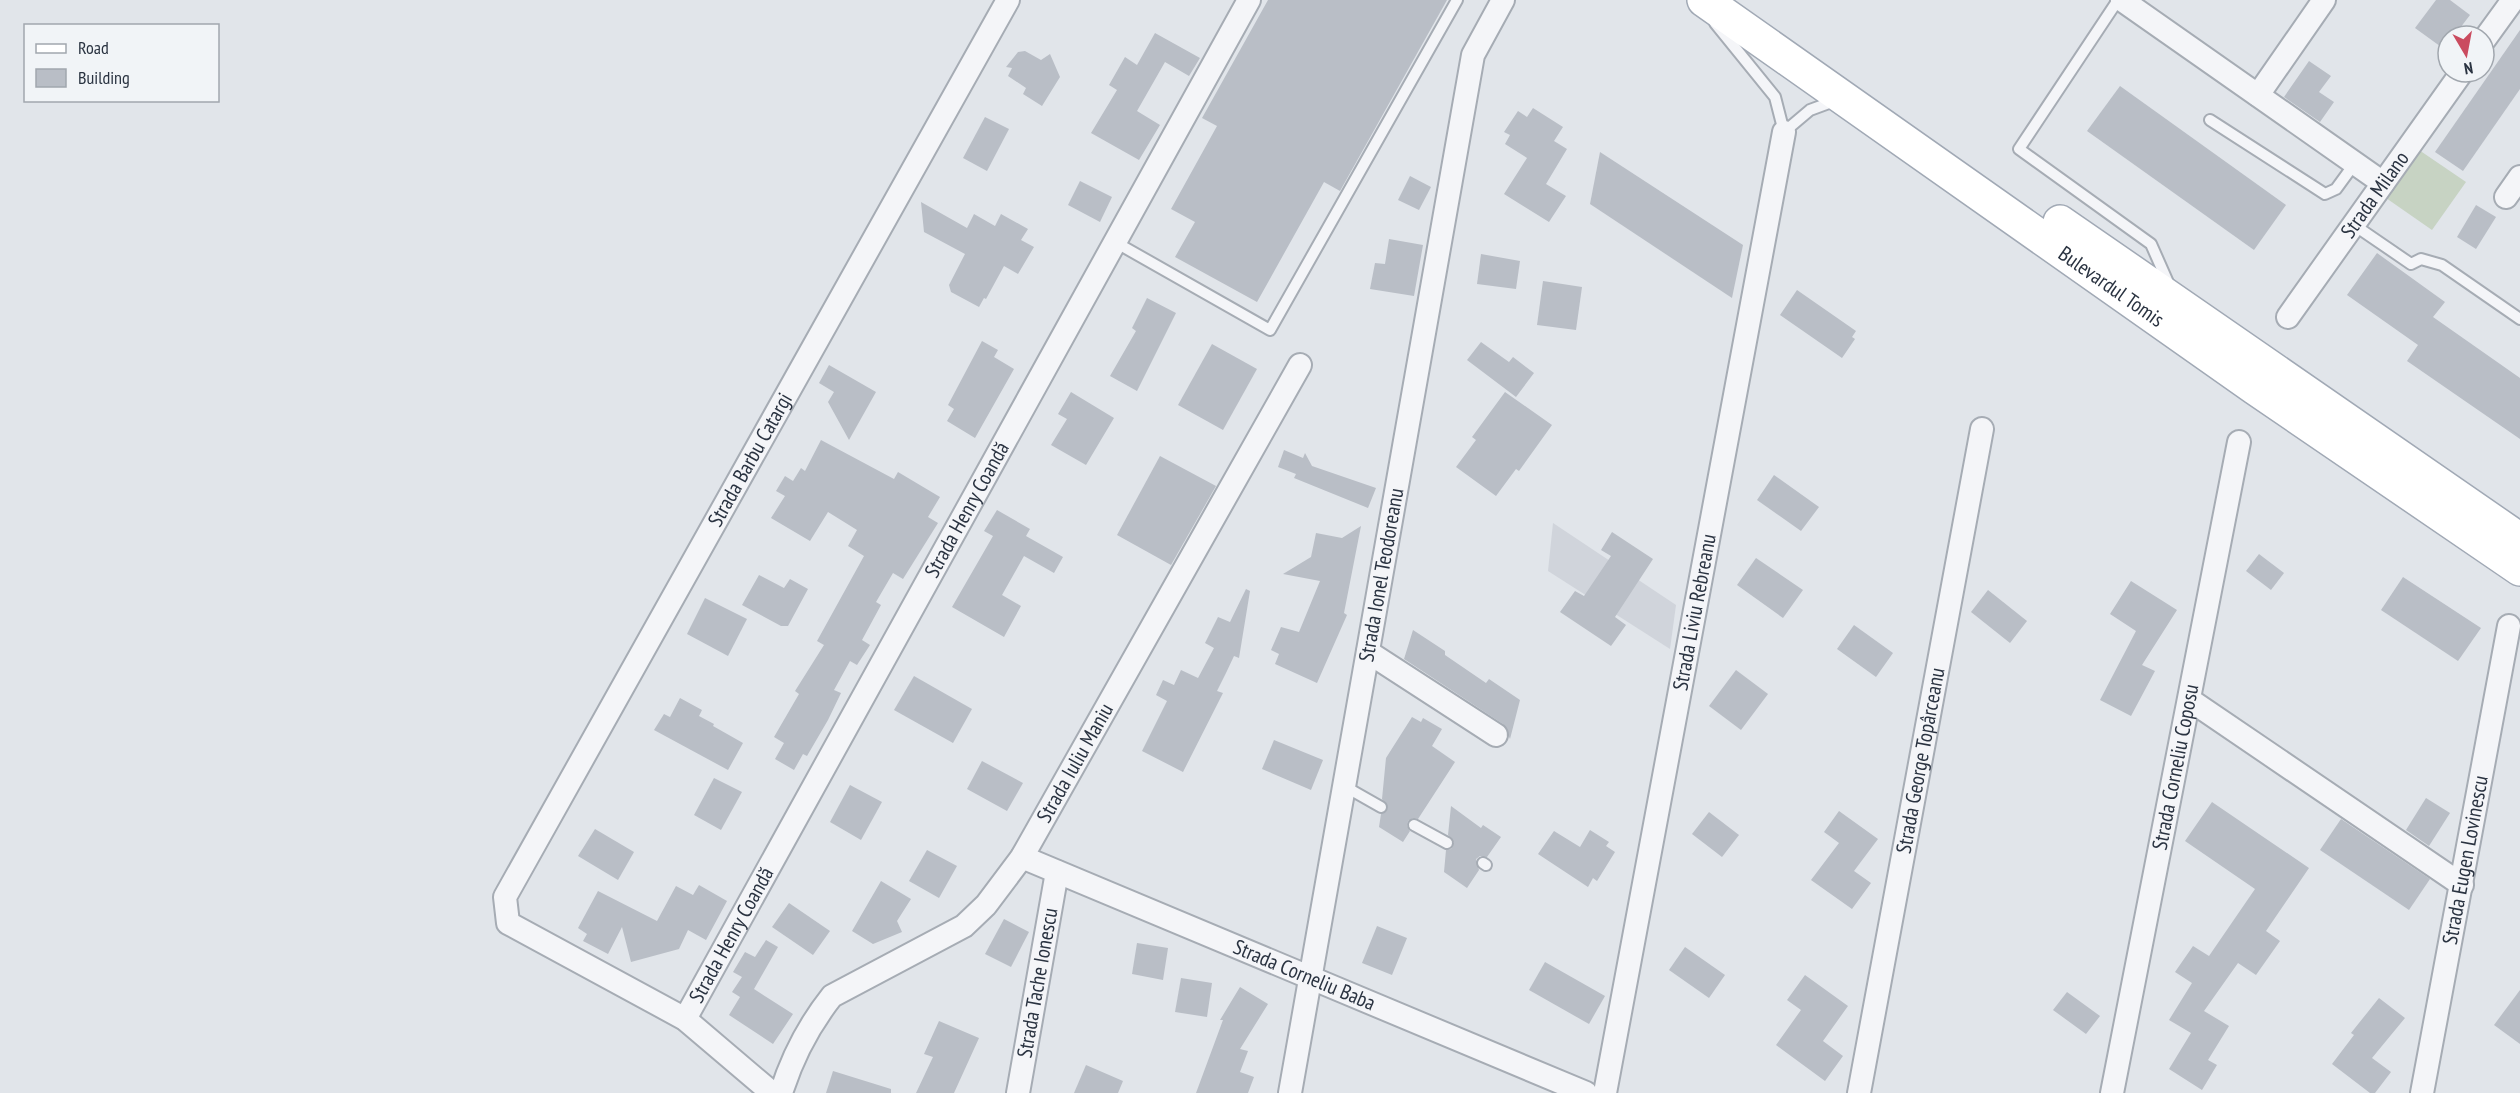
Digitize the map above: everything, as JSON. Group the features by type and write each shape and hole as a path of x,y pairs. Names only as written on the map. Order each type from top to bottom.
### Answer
{"main road":[{"name":"Bulevardul Tomis","path":"1704,0 2255,387 2520,569"},
{"name":"Bulevardul Tomis","path":"1738,0 2520,540"}],"street":[{"name":"Strada Barbu Catargi","path":"685,1019 508,923 505,897 1008,0"},
{"name":"Strada Henry Coandă","path":"685,1019 1249,0"},
{"name":"Strada Ionel Teodoreanu","path":"1290,1093 1473,55 1503,0"},
{"path":"2120,0 2383,183"},
{"path":"2258,95 2324,0"},
{"path":"2495,24 2512,0"},
{"name":"Strada Milano","path":"2289,317 2453,84"},
{"name":"Strada Liviu Rebreanu","path":"1605,1093 1784,132"},
{"path":"2506,197 2520,177"},
{"name":"Strada Iuliu Maniu","path":"781,1093 790,1064 818,1014 832,996 964,926 986,905 1022,857 1300,365"},
{"name":"Strada George Topârceanu","path":"1859,1093 1983,429"},
{"name":"Strada Corneliu Coposu","path":"2112,1093 2239,442"},
{"name":"Strada Eugen Lovinescu","path":"2422,1093 2510,626"},
{"path":"1368,652 1496,735"},
{"path":"2190,700 2462,885"},
{"name":"Strada Corneliu Baba","path":"1022,857 1586,1093"},
{"name":"Strada Tache Ionescu","path":"1018,1093 1057,872"},
{"path":"685,1019 772,1093"}],"lane":[{"path":"1115,242 1270,330 1457,0"},
{"name":"Strada Liviu Rebreanu","path":"1696,0 1775,97 1784,132"},
{"path":"2120,0 2019,148 2151,244 2177,303"},
{"path":"1784,132 1810,110 1843,98"},
{"path":"2210,120 2325,194 2336,189 2355,163"},
{"path":"2354,225 2412,264 2421,259 2442,265 2520,319"},
{"path":"1344,786 1381,807"},
{"path":"1414,825 1447,843"}],"shaded area":[{"path":"1553,523 1676,605 1670,649 1548,571"}],"green space":[{"path":"2419,150 2466,182 2432,230 2386,198"}],"building":[{"path":"1268,0 1447,0 1340,191 1324,182 1257,302 1175,257 1195,222 1171,209 1217,126 1202,118"},
{"path":"2436,0 2450,0 2470,15 2463,24 2436,24 2436,43 2415,28"},
{"path":"2520,30 2520,89 2463,171 2435,152 2482,84 2496,84 2496,64"},
{"path":"1155,33 1200,58 1189,76 1165,62 1137,111 1160,125 1139,160 1091,133 1117,90 1109,85 1125,57 1137,65"},
{"path":"1025,51 1041,60 1050,54 1060,77 1042,106 1023,94 1026,88 1008,76 1012,68 1006,67 1018,52"},
{"path":"2309,61 2331,76 2319,92 2334,102 2320,122 2284,97"},
{"path":"2120,86 2286,205 2254,250 2087,131"},
{"path":"1533,108 1563,127 1554,141 1567,149 1546,184 1566,196 1549,222 1504,194 1527,158 1505,144 1510,135 1504,132 1518,111 1527,117"},
{"path":"985,117 1009,129 987,171 963,158"},
{"path":"1600,152 1743,245 1732,298 1590,204"},
{"path":"1410,176 1431,187 1419,210 1398,200"},
{"path":"1080,181 1112,197 1100,222 1068,205"},
{"path":"921,202 967,228 974,214 995,226 1001,214 1028,229 1021,240 1034,247 1018,274 1004,266 986,299 984,298 979,307 951,292 949,285 965,254 924,232"},
{"path":"2476,205 2496,217 2476,249 2457,237"},
{"path":"1389,239 1423,245 1414,296 1370,289 1375,263 1385,264"},
{"path":"2377,253 2445,302 2433,317 2520,378 2520,439 2407,361 2418,345 2347,295"},
{"path":"1481,254 1520,261 1516,289 1477,284"},
{"path":"1543,281 1582,287 1576,330 1537,325"},
{"path":"1797,290 1856,331 1852,337 1855,339 1842,358 1780,315"},
{"path":"1147,298 1176,313 1137,391 1110,376 1136,331 1132,328"},
{"path":"982,341 998,350 994,357 1014,369 975,438 947,421 954,409 948,405"},
{"path":"1481,342 1509,362 1513,357 1534,373 1516,397 1467,360"},
{"path":"1212,344 1257,369 1223,430 1178,405"},
{"path":"829,365 876,392 849,440 828,402 834,392 819,383"},
{"path":"1071,392 1114,418 1086,465 1051,445 1067,419 1058,414"},
{"path":"1505,392 1552,425 1519,471 1516,469 1496,496 1456,467 1476,440 1472,437"},
{"path":"821,440 894,479 898,472 940,497 928,517 938,523 903,579 893,573 876,602 881,605 862,640 870,645 857,665 850,661 834,690 841,693 828,720 807,756 803,754 794,770 775,759 784,743 774,737 799,694 795,691 824,645 817,641 864,556 848,546 857,530 828,512 810,541 771,518 785,496 776,491 785,476 793,481 801,468 805,471"},
{"path":"1284,450 1303,458 1305,453 1312,466 1376,488 1368,508 1294,478 1296,474 1278,467"},
{"path":"1160,456 1216,486 1171,565 1117,535"},
{"path":"1774,475 1819,507 1801,531 1757,500"},
{"path":"997,510 1030,529 1026,536 1063,557 1054,573 1024,556 1002,595 1021,606 1004,637 952,607 993,536 984,531"},
{"path":"1361,526 1344,613 1347,615 1317,683 1275,664 1279,654 1271,650 1281,627 1299,632 1320,581 1283,574 1311,557 1316,533 1342,538"},
{"path":"1612,532 1653,559 1615,617 1626,625 1611,646 1560,612 1575,591 1584,596 1611,556 1601,550"},
{"path":"2259,554 2284,573 2271,590 2246,571"},
{"path":"1756,558 1803,590 1783,618 1737,585"},
{"path":"759,575 784,588 790,579 808,589 788,626 781,626 742,605"},
{"path":"2403,577 2481,628 2458,661 2381,610"},
{"path":"2131,581 2177,610 2142,665 2155,671 2131,716 2100,700 2136,631 2110,614"},
{"path":"1246,589 1250,591 1239,658 1234,656 1217,691 1223,693 1183,772 1142,751 1167,701 1156,695 1163,680 1174,685 1181,670 1198,678 1214,648 1205,643 1218,617 1230,622"},
{"path":"1988,590 2027,621 2010,643 1971,612"},
{"path":"705,598 747,619 728,656 687,634"},
{"path":"1854,625 1893,653 1876,677 1837,649"},
{"path":"1413,630 1445,651 1445,655 1486,683 1489,679 1520,700 1510,739 1503,724 1404,659"},
{"path":"1736,670 1768,694 1741,730 1709,706"},
{"path":"914,676 972,709 953,743 894,710"},
{"path":"680,698 702,710 699,716 714,724 713,726 743,743 728,770 654,730 664,714 670,717"},
{"path":"1412,717 1421,722 1423,718 1442,729 1432,746 1455,762 1418,819 1413,818 1408,821 1407,826 1410,831 1403,842 1379,827 1381,814 1388,808 1382,799 1386,758"},
{"path":"1274,740 1323,760 1311,790 1262,769"},
{"path":"982,761 1023,783 1007,811 967,789"},
{"path":"714,778 742,792 721,830 694,815"},
{"path":"850,785 882,802 861,840 830,822"},
{"path":"2426,798 2450,813 2429,846 2406,830"},
{"path":"2212,802 2309,868 2266,931 2280,941 2256,975 2238,963 2204,1011 2229,1026 2208,1060 2217,1065 2202,1090 2169,1069 2191,1033 2169,1020 2192,983 2175,972 2193,946 2209,956 2255,889 2185,841"},
{"path":"1451,806 1481,828 1483,825 1501,837 1487,857 1480,856 1476,859 1479,870 1467,888 1444,872 1446,850 1451,849 1454,843 1448,835"},
{"path":"1839,811 1878,839 1854,871 1871,883 1852,909 1811,880 1839,843 1824,832"},
{"path":"1709,812 1739,835 1722,857 1692,834"},
{"path":"2341,819 2430,879 2409,910 2320,850"},
{"path":"595,829 634,852 618,880 578,856"},
{"path":"1590,830 1609,842 1606,846 1615,852 1597,881 1593,878 1588,887 1538,854 1554,831 1580,847"},
{"path":"927,850 957,866 939,898 909,881"},
{"path":"881,881 911,899 897,921 902,932 873,944 852,931"},
{"path":"699,885 727,901 706,940 688,930 679,949 631,962 622,927 608,954 583,941 587,934 578,928 598,891 657,921 676,886 693,895"},
{"path":"789,903 830,931 813,955 772,927"},
{"path":"1004,919 1029,932 1011,967 985,954"},
{"path":"1377,926 1407,938 1392,975 1362,963"},
{"path":"766,940 778,947 754,989 793,1014 773,1044 729,1015 740,997 732,992 742,977 733,972 745,952 755,957"},
{"path":"1137,943 1168,948 1163,980 1132,974"},
{"path":"1685,947 1725,975 1709,998 1669,970"},
{"path":"1545,962 1605,996 1589,1024 1529,990"},
{"path":"1805,975 1848,1006 1823,1041 1843,1056 1825,1081 1776,1045 1801,1010 1787,1000"},
{"path":"1181,978 1212,983 1207,1017 1175,1012"},
{"path":"1240,987 1268,1004 1240,1049 1248,1051 1240,1072 1254,1077 1248,1093 1196,1093 1223,1020 1220,1020"},
{"path":"2520,990 2520,1044 2494,1025"},
{"path":"2067,992 2100,1016 2086,1034 2053,1010"},
{"path":"2379,998 2405,1018 2372,1058 2391,1072 2375,1093 2370,1093 2332,1064 2354,1035 2351,1033"},
{"path":"939,1021 979,1038 954,1093 916,1093 933,1057 924,1054"},
{"path":"1086,1065 1123,1081 1118,1093 1074,1093"},
{"path":"833,1071 891,1089 891,1093 826,1093"}]}
